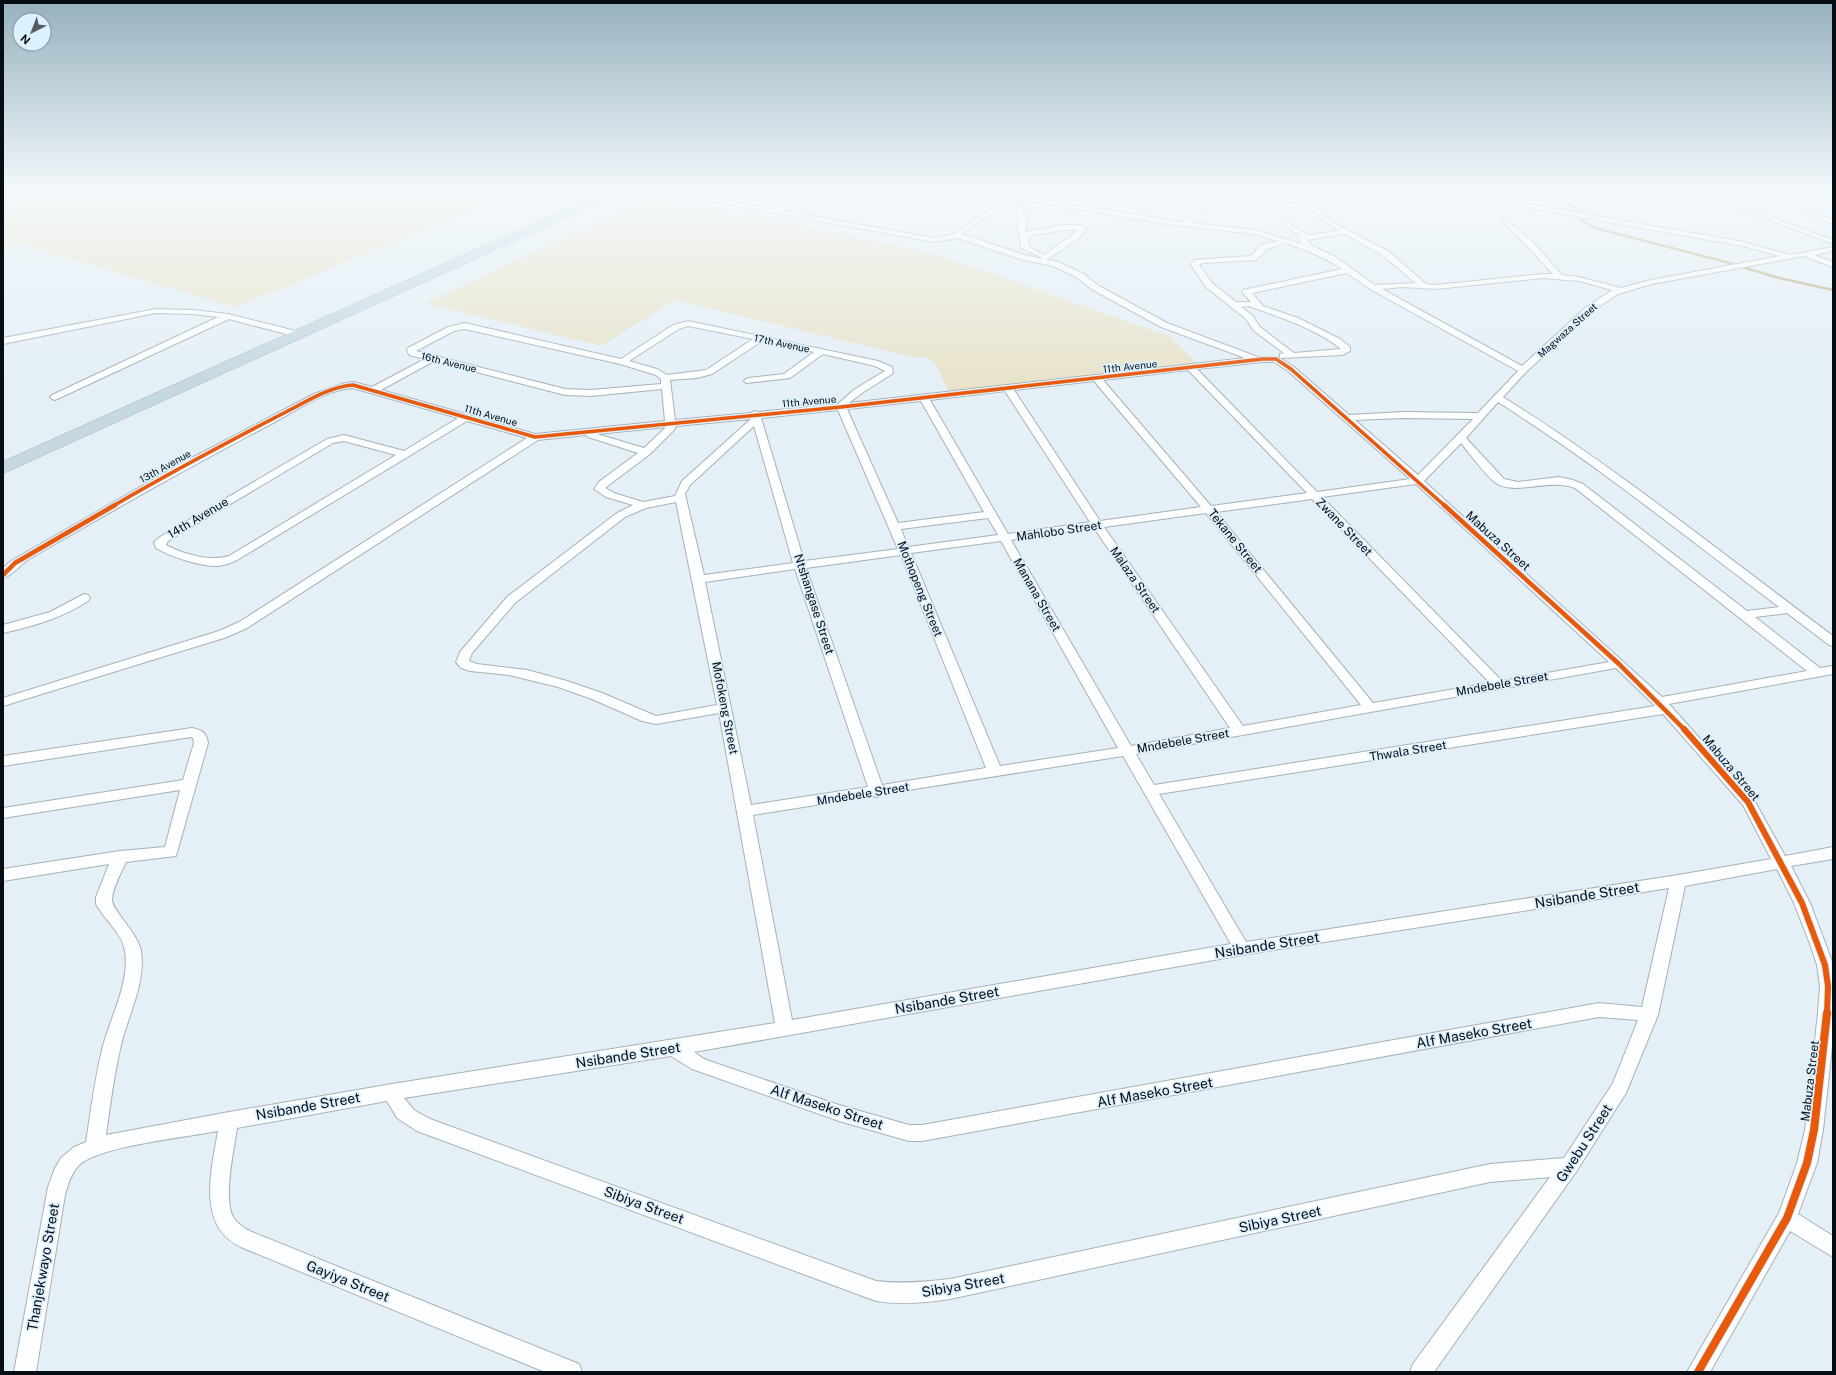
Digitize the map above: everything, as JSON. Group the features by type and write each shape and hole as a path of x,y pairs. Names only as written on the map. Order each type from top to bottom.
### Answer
{"highway":[{"path":"3,468 475,254"}],"street":[{"path":"1014,254 1045,260 1053,254"},
{"path":"1035,254 1079,275 1096,288 1164,325 1257,360"},
{"path":"1256,254 1250,259 1209,260 1196,264 1206,282 1234,305 1249,317 1263,319"},
{"path":"1324,254 1350,270 1373,287 1523,370"},
{"path":"1386,254 1424,286"},
{"path":"1539,254 1559,277"},
{"path":"1751,264 1758,258 1756,254"},
{"path":"1765,254 1778,259"},
{"path":"1780,254 1788,257"},
{"name":"Magwaza Street","path":"1418,481 1461,438 1523,370 1588,310 1608,296 1619,290 1651,282 1804,254"},
{"path":"1805,254 1833,265"},
{"path":"1292,355 1263,319 1261,308 1246,292 1350,270"},
{"path":"1373,287 1436,287 1531,276 1559,277 1591,281 1619,290"},
{"path":"1234,305 1246,304 1261,308"},
{"path":"3,342 156,311 193,312 228,316 297,334"},
{"path":"55,397 228,316"},
{"name":"11th Avenue","path":"344,386 353,385 535,436 585,433 756,417 1007,387 1097,379 1257,360 1276,360 1292,355 1342,352 1347,348 1337,341 1302,323 1263,319"},
{"name":"17th Avenue","path":"622,362 684,324 691,323 878,364 889,370 884,376 853,393 840,407"},
{"name":"16th Avenue","path":"465,326 622,362 659,373 665,382 591,393 565,392 412,353 410,350 451,329 465,326"},
{"path":"643,505 610,495 599,489 604,483 646,452 669,431 672,424 665,382 709,372 761,338"},
{"path":"749,382 787,376 821,351"},
{"path":"372,390 434,358"},
{"name":"Mabuza Street","path":"1276,360 1347,418 1418,481 1662,705 1701,747 1748,802 1802,903 1825,965 1828,986 1827,1014 1814,1130 1807,1163 1787,1218 1698,1372"},
{"name":"Zwane Street","path":"1191,368 1498,684"},
{"name":"Tekane Street","path":"1097,379 1209,510 1369,707"},
{"name":"13th Avenue","path":"3,575 15,563 195,459 321,395 344,386"},
{"name":"Malaza Street","path":"1007,387 1097,525 1239,731"},
{"name":"Manana Street","path":"924,397 1126,751 1242,949"},
{"path":"1498,398 1543,426 1607,472 1833,642"},
{"name":"Mothopeng Street","path":"840,407 905,552 995,772"},
{"path":"1347,418 1403,415 1481,416"},
{"name":"14th Avenue","path":"405,454 344,438 330,441 164,538 160,542 160,546 208,562 228,560 405,454 466,417"},
{"path":"725,708 656,720 647,718 582,690 518,673 468,667 462,662 464,655 511,600 621,515 643,505 681,498 682,488 686,483 756,417"},
{"name":"Ntshangase Street","path":"756,417 800,566 877,792"},
{"path":"585,433 646,452"},
{"path":"3,702 223,634 243,625 535,436"},
{"path":"1461,438 1500,481 1504,483 1517,484 1558,480 1570,482 1579,486 1746,615 1818,673"},
{"name":"Mahlobo Street","path":"699,579 1004,539 1418,481"},
{"name":"Mofokeng Street","path":"681,498 699,579 746,812 785,1029"},
{"path":"894,527 990,514"},
{"path":"3,629 50,618 84,598"},
{"path":"1746,615 1788,609"},
{"name":"Mndebele Street","path":"746,812 1126,751 1498,684 1619,664"},
{"name":"Thwala Street","path":"1150,790 1662,705 1833,670"},
{"path":"3,761 192,732 200,735 201,743 171,852 120,857 3,875"},
{"path":"3,813 189,784"},
{"name":"Nsibande Street","path":"68,1164 79,1154 94,1148 130,1138 229,1120 392,1092 673,1048 1242,949 1678,881 1833,853"},
{"path":"94,1148 109,1058 128,992 132,971 133,952 131,942 104,904 104,898 120,857"},
{"name":"Gwebu Street","path":"1421,1372 1570,1166 1620,1087 1649,1016 1678,881"},
{"name":"Alf Maseko Street","path":"673,1048 698,1064 717,1071 853,1117 909,1133 922,1134 1599,1010 1649,1016"},
{"name":"Sibiya Street","path":"392,1092 402,1111 410,1118 424,1125 876,1290 896,1294 925,1293 950,1289 1490,1174 1570,1166"},
{"name":"Gayiya Street","path":"229,1120 219,1194 221,1210 225,1221 232,1231 240,1236 571,1372"},
{"name":"Thanjekwayo Street","path":"25,1372 55,1195 61,1175 68,1164"},
{"path":"1787,1218 1833,1247"}],"shaded area":[{"path":"54,254 365,254 235,307"},
{"path":"530,254 935,254 1169,336 1201,367 951,396 935,363 926,357 912,357 675,300 601,346 426,303"}],"waterway":[{"path":"1696,254 1779,278 1833,290"}],"cycle path":[{"path":"3,575 15,563 185,465 327,391 345,386 353,385 535,437 841,407 1263,359 1276,359 1291,369 1418,481 1619,664 1666,709 1748,802 1802,903 1825,965 1828,986 1827,1013 1814,1130 1807,1163 1787,1218 1698,1372"}]}
